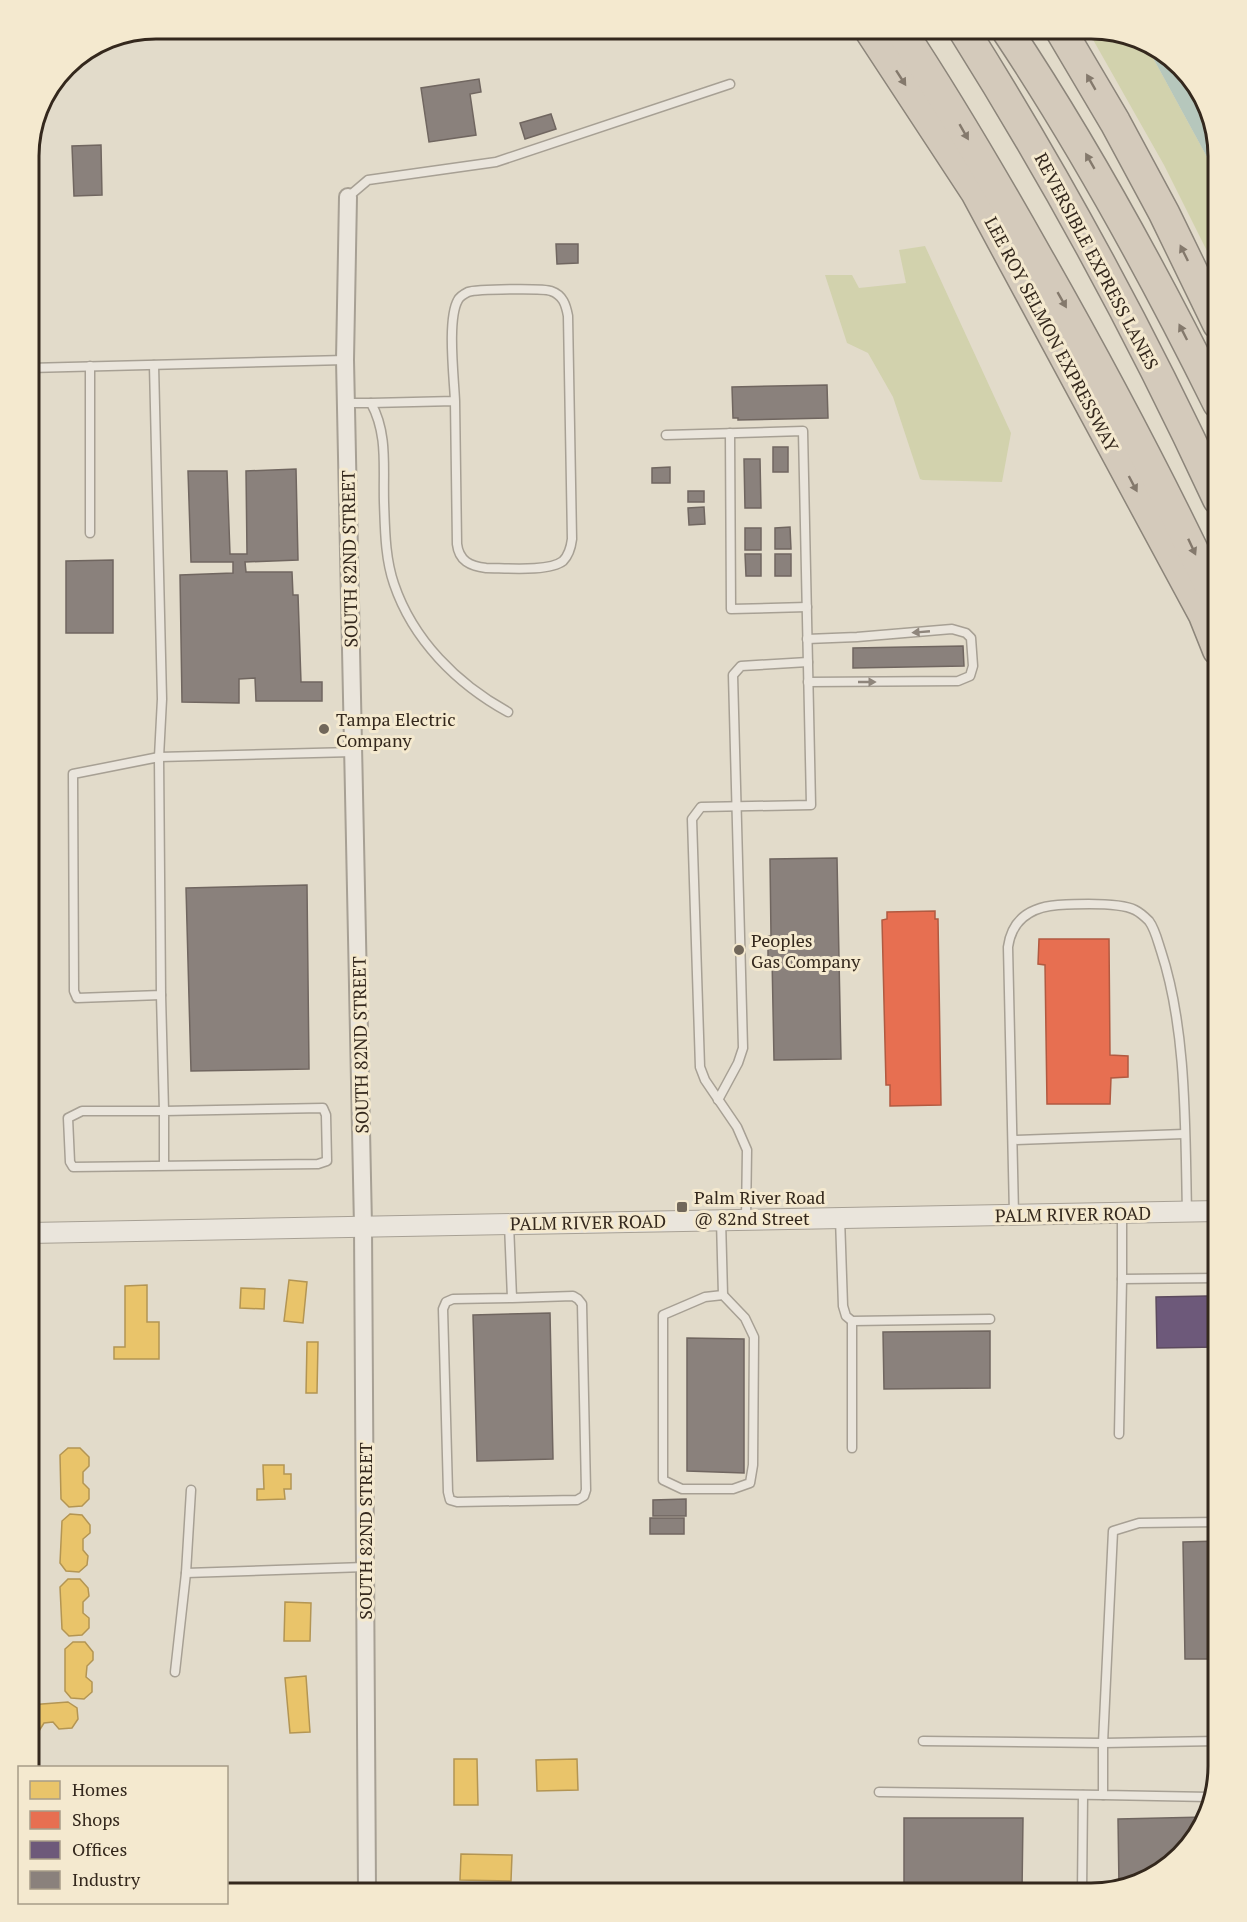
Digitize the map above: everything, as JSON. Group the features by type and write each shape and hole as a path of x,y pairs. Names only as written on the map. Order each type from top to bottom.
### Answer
{"highway":[{"name":"LEE ROY SELMON EXPRESSWAY","path":"876,39 976,192 1208,625"},
{"path":"907,39 940,90 1076,326 1169,498 1208,583"},
{"name":"REVERSIBLE EXPRESS LANES","path":"969,39 1004,94 1084,233 1154,366 1208,478"},
{"path":"1012,39 1074,134 1128,228 1208,384"},
{"path":"1066,39 1115,122 1164,213 1208,303"}],"street":[{"name":"SOUTH 82ND STREET","path":"348,197 345,360 363,1226 367,1883"},
{"name":"PALM RIVER ROAD","path":"39,1233 1208,1211"}],"lane":[{"path":"348,197 368,180 496,162 730,84"},
{"path":"549,290 561,297 568,316 572,539 570,550 563,561 548,567 486,568 469,565 459,555 455,401 452,325 455,306 460,297 473,291 549,290"},
{"path":"39,368 345,360"},
{"path":"154,365 162,699 159,757 164,1166"},
{"path":"90,366 90,532"},
{"path":"346,403 455,401"},
{"path":"371,403 379,419 383,436 385,537 394,584 414,624 442,663 479,696 508,712"},
{"path":"666,435 803,431 811,805 701,807 692,819 700,1067 705,1080 738,1127 747,1150 746,1219"},
{"path":"730,433 731,609 807,608"},
{"path":"807,639 952,629 966,633 971,638 974,666 970,676 958,681 808,682"},
{"path":"718,1100 738,1063 743,1048 733,675 741,666 808,662"},
{"path":"161,995 77,998 74,991 73,774 159,757 353,752"},
{"path":"1014,1215 1010,936 1014,926 1038,908 1083,903 1134,909 1149,922 1168,975 1174,1004 1181,1071 1187,1212"},
{"path":"323,1108 327,1115 327,1161 318,1164 73,1167 70,1162 68,1118 82,1112 164,1112 323,1108"},
{"path":"1012,1140 1185,1134"},
{"path":"1119,1434 1122,1213"},
{"path":"840,1218 843,1305 846,1316 852,1321 990,1319"},
{"path":"721,1220 723,1295 745,1318 754,1337 753,1465 750,1483 733,1489 682,1489 663,1480 663,1315 705,1297 723,1295"},
{"path":"509,1224 512,1298"},
{"path":"1122,1279 1208,1278"},
{"path":"573,1296 582,1304 586,1490 584,1496 577,1500 458,1502 450,1500 443,1309 446,1302 453,1299 512,1298 573,1296"},
{"path":"852,1321 852,1448"},
{"path":"175,1672 186,1572 191,1490"},
{"path":"1103,1795 1103,1743 1113,1531 1139,1523 1208,1522"},
{"path":"186,1572 365,1567"},
{"path":"923,1741 1103,1743 1208,1741"},
{"path":"879,1792 1204,1797"},
{"path":"1082,1883 1083,1795"}],"green space":[{"path":"1093,39 1121,43 1152,57 1208,159 1208,253 1164,165"},
{"path":"925,246 1011,433 1002,482 920,479 893,397 868,353 847,343 825,275 852,275 859,288 906,283 899,250"}],"shaded area":[{"path":"1152,57 1174,73 1192,97 1204,126 1208,159"}],"building: Homes":[{"path":"289,1280 307,1282 303,1323 284,1321"},
{"path":"147,1285 147,1322 159,1322 159,1359 114,1359 114,1347 125,1347 125,1286"},
{"path":"241,1288 265,1289 264,1309 240,1308"},
{"path":"307,1342 318,1342 317,1393 306,1393"},
{"path":"68,1448 80,1448 89,1457 89,1466 83,1472 83,1483 89,1489 89,1499 82,1506 69,1507 61,1499 60,1455"},
{"path":"263,1465 284,1465 284,1474 291,1474 291,1489 284,1489 285,1499 257,1500 257,1489 264,1489"},
{"path":"70,1514 82,1515 90,1525 90,1533 83,1539 83,1550 88,1556 87,1565 79,1572 66,1571 60,1563 62,1521"},
{"path":"68,1579 80,1579 88,1588 89,1596 83,1602 83,1613 89,1618 89,1628 82,1635 69,1636 62,1629 60,1587"},
{"path":"285,1602 311,1603 310,1641 284,1641"},
{"path":"73,1642 85,1642 93,1652 93,1660 87,1666 86,1677 92,1682 92,1692 84,1699 71,1698 65,1691 65,1649"},
{"path":"306,1676 310,1732 290,1733 285,1678"},
{"path":"68,1702 77,1708 78,1719 72,1728 59,1729 53,1722 44,1723 39,1731 39,1704"},
{"path":"454,1759 477,1759 478,1805 454,1805"},
{"path":"577,1759 578,1790 537,1791 536,1760"},
{"path":"461,1854 512,1855 511,1881 460,1880"}],"building: Shops":[{"path":"935,911 935,919 938,919 941,1105 890,1106 890,1085 886,1085 882,920 887,919 887,912"},
{"path":"1039,939 1109,939 1110,1055 1128,1056 1128,1077 1111,1078 1110,1104 1047,1104 1045,965 1038,964"}],"building: Offices":[{"path":"1208,1296 1208,1347 1157,1348 1156,1297"}],"building: Industry":[{"path":"479,79 481,92 470,94 476,135 429,142 421,88"},
{"path":"551,114 556,129 525,139 520,123"},
{"path":"101,145 102,195 74,196 72,146"},
{"path":"556,244 578,244 578,263 557,264"},
{"path":"827,385 828,418 738,420 738,418 733,418 732,387"},
{"path":"773,447 788,447 788,472 773,472"},
{"path":"744,459 760,459 761,508 745,508"},
{"path":"670,467 670,483 652,483 652,468"},
{"path":"296,469 298,560 245,562 246,572 292,572 293,595 298,595 301,682 322,682 322,701 256,701 255,678 239,679 239,703 182,702 180,575 233,573 233,562 191,562 188,471 227,471 230,554 247,554 246,471"},
{"path":"688,491 704,491 704,502 688,502"},
{"path":"704,507 705,524 689,525 688,508"},
{"path":"790,527 791,549 775,549 775,528"},
{"path":"745,528 761,528 761,550 745,550"},
{"path":"745,554 761,554 761,576 746,576"},
{"path":"775,554 791,554 791,576 775,576"},
{"path":"113,560 113,633 66,633 66,561"},
{"path":"963,646 964,666 853,668 853,648"},
{"path":"837,858 841,1059 774,1060 772,957 768,957 768,936 771,936 770,859"},
{"path":"307,885 309,1069 191,1071 186,888"},
{"path":"550,1313 553,1459 477,1461 473,1315"},
{"path":"990,1331 990,1388 884,1389 883,1332"},
{"path":"687,1338 744,1339 744,1473 687,1471"},
{"path":"686,1499 686,1516 653,1516 653,1500"},
{"path":"650,1518 684,1518 684,1534 650,1534"},
{"path":"1208,1541 1208,1659 1185,1659 1183,1542"},
{"path":"1196,1817 1184,1837 1162,1859 1136,1874 1119,1879 1118,1819"},
{"path":"904,1818 1023,1818 1022,1883 904,1883"}],"place":[{"name":"Tampa Electric Company","path":"324,729"},
{"name":"Peoples Gas Company","path":"739,950"},
{"name":"Palm River Road @ 82nd Street","path":"682,1207"}]}
